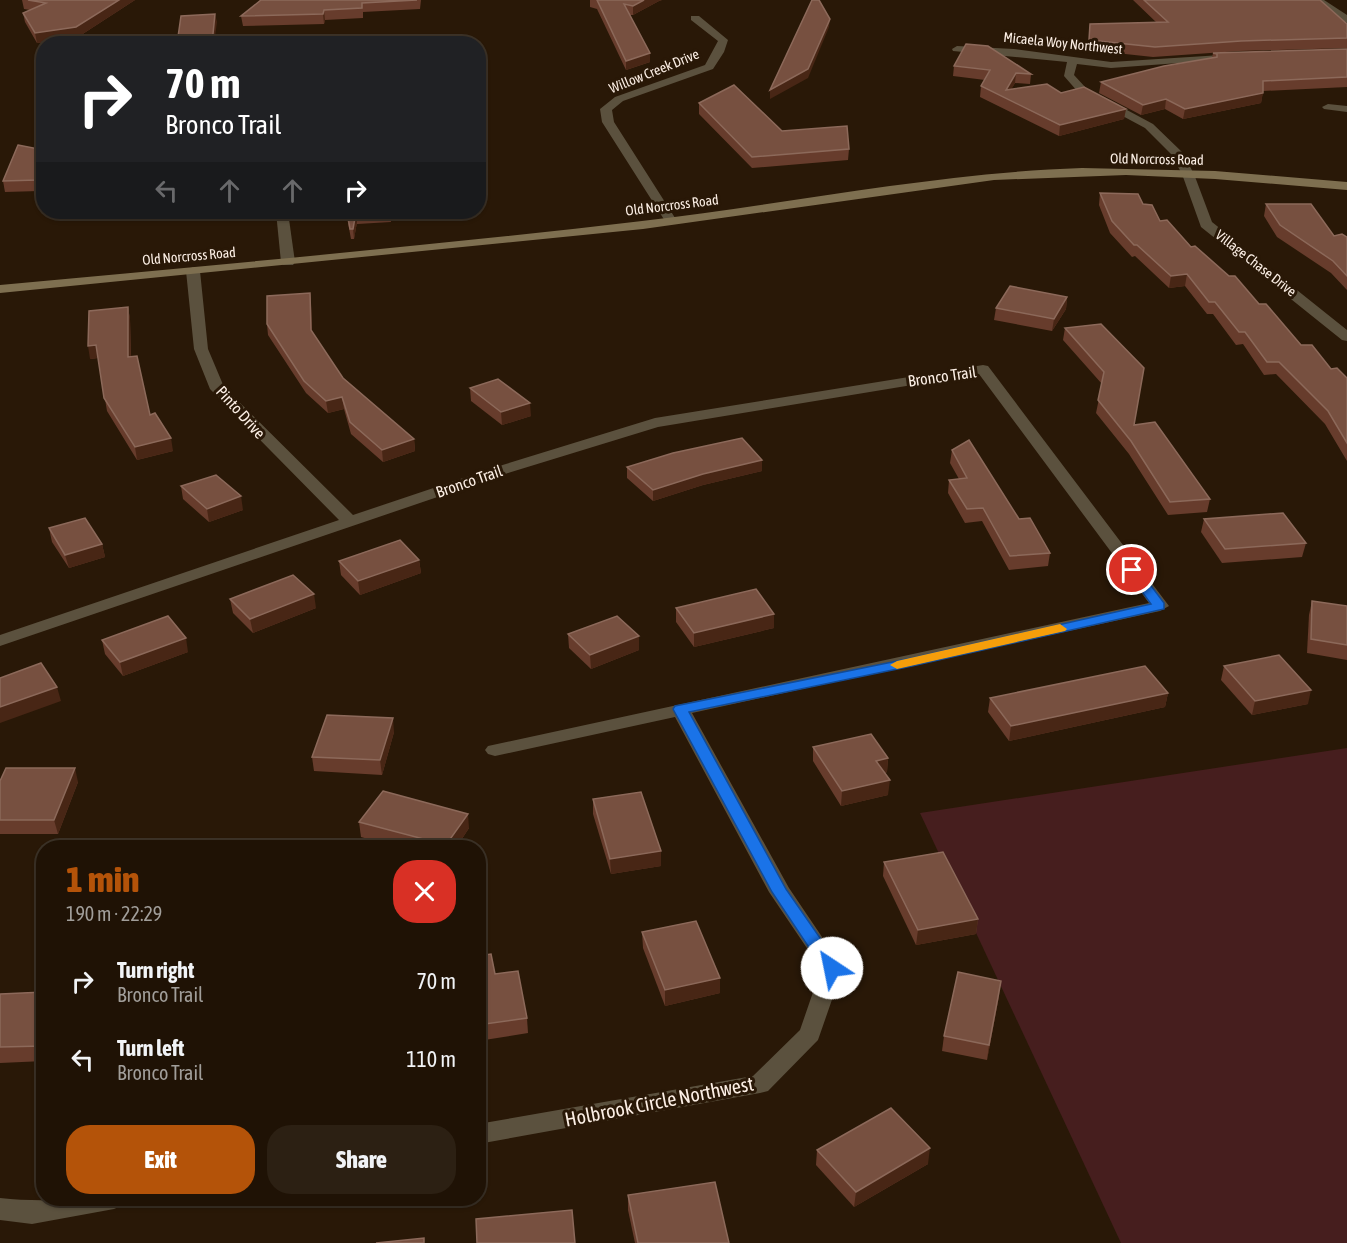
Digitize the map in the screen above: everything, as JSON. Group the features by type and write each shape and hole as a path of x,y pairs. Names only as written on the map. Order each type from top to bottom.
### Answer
{"street":[{"path":"1317,0 1347,20"},
{"name":"Willow Creek Drive","path":"671,221 608,122 606,109 619,99 709,67 719,52 723,40 695,18"},
{"name":"Micaela Woy Northwest","path":"957,50 1014,52 1111,65 1239,56"},
{"name":"Village Chase Drive","path":"1074,60 1069,69 1070,76 1082,90 1149,126 1176,152 1188,174 1206,224 1347,337"},
{"path":"1328,107 1347,109"},
{"name":"Old Norcross Road","path":"0,289 288,262 671,221 995,176 1117,172 1188,174 1347,186"},
{"path":"283,219 288,262"},
{"name":"Pinto Drive","path":"193,271 201,349 216,389 350,521"},
{"name":"Bronco Trail","path":"0,641 502,470 655,423 788,399 983,369 1160,606 912,662 680,709 495,750"},
{"name":"Holbrook Circle Northwest","path":"486,1133 760,1084 810,1034 832,968 780,892 680,709"},
{"path":"0,1209 32,1213 70,1206"}],"shaded area":[{"path":"1347,748 1347,1243 1121,1243 920,813"}],"building":[{"path":"28,0 119,0 76,27 35,33 23,13 46,3"},
{"path":"261,0 417,0 362,3 362,8 324,10 323,14 241,16"},
{"path":"597,0 644,0 633,6 624,4 650,53 626,61"},
{"path":"812,0 819,0 830,19 808,69 770,90"},
{"path":"1144,0 1320,0 1347,24 1347,38 1241,41 1155,47 1089,40 1090,24 1168,22"},
{"path":"215,14 213,36 178,36 181,16"},
{"path":"966,44 988,46 1031,74 1016,73 1006,90 1047,84 1061,93 1084,87 1126,109 1060,125 981,86 990,70 954,66"},
{"path":"1347,49 1347,77 1263,81 1263,93 1185,109 1166,99 1143,105 1101,82 1164,66 1217,57 1217,54 1213,53"},
{"path":"734,85 782,131 847,126 849,149 752,157 699,103"},
{"path":"18,145 36,148 36,180 3,181"},
{"path":"1100,193 1138,194 1143,204 1152,205 1160,221 1167,220 1191,247 1195,246 1229,276 1235,276 1259,304 1266,304 1301,345 1312,345 1331,369 1337,368 1347,378 1347,443 1328,411 1279,362 1267,362 1245,332 1239,332 1215,302 1209,302 1187,274 1171,276 1137,245 1134,245 1112,221"},
{"path":"1266,204 1311,204 1334,236 1342,234 1347,237 1347,276 1333,261 1280,225"},
{"path":"348,219 355,219 353,229 350,229"},
{"path":"1010,286 1067,297 1054,319 996,308"},
{"path":"310,293 311,330 343,378 414,439 382,450 350,422 342,397 326,401 304,381 267,324 267,296"},
{"path":"128,307 128,357 137,356 150,415 155,413 171,438 135,447 104,398 96,345 88,346 89,311"},
{"path":"1101,324 1144,368 1134,425 1155,422 1210,499 1170,502 1131,441 1098,400 1104,372 1065,328"},
{"path":"498,379 530,403 501,412 470,388"},
{"path":"742,438 762,460 703,474 653,490 627,467 673,453"},
{"path":"969,440 1019,519 1030,518 1050,553 1010,556 983,508 967,509 949,480 967,478 952,450"},
{"path":"216,475 241,496 207,509 181,486"},
{"path":"1283,513 1306,543 1225,549 1204,519"},
{"path":"85,518 102,544 65,555 49,528"},
{"path":"400,540 419,560 358,581 339,561"},
{"path":"293,575 314,594 250,619 230,599"},
{"path":"756,589 774,614 694,633 676,608"},
{"path":"1312,601 1347,606 1347,645 1311,639"},
{"path":"168,616 186,638 120,662 102,640"},
{"path":"617,616 639,636 590,655 568,634"},
{"path":"1279,655 1311,690 1255,701 1224,666"},
{"path":"41,663 57,687 0,707 0,678"},
{"path":"1145,666 1168,693 1011,726 990,698"},
{"path":"327,715 393,718 380,760 312,757"},
{"path":"871,734 888,758 876,761 890,780 842,791 813,747"},
{"path":"6,768 75,768 54,820 0,820 0,781"},
{"path":"383,791 468,814 450,840 427,840 359,822"},
{"path":"641,792 661,851 610,859 593,799"},
{"path":"943,852 978,919 918,930 884,862"},
{"path":"696,921 720,978 665,990 642,932"},
{"path":"491,954 495,974 518,971 527,1018 486,1024 486,955"},
{"path":"958,972 1001,981 989,1045 944,1036"},
{"path":"36,992 36,1046 0,1047 0,994"},
{"path":"891,1108 930,1148 856,1192 817,1150"},
{"path":"715,1182 729,1243 638,1243 628,1195"},
{"path":"572,1210 575,1243 477,1243 476,1219"},
{"path":"424,1238 424,1243 376,1243"}],"slow traffic":[{"path":"897,665 1060,629"}],"route":[{"path":"832,968 780,892 680,709 912,662 1160,606 1132,570"}]}
